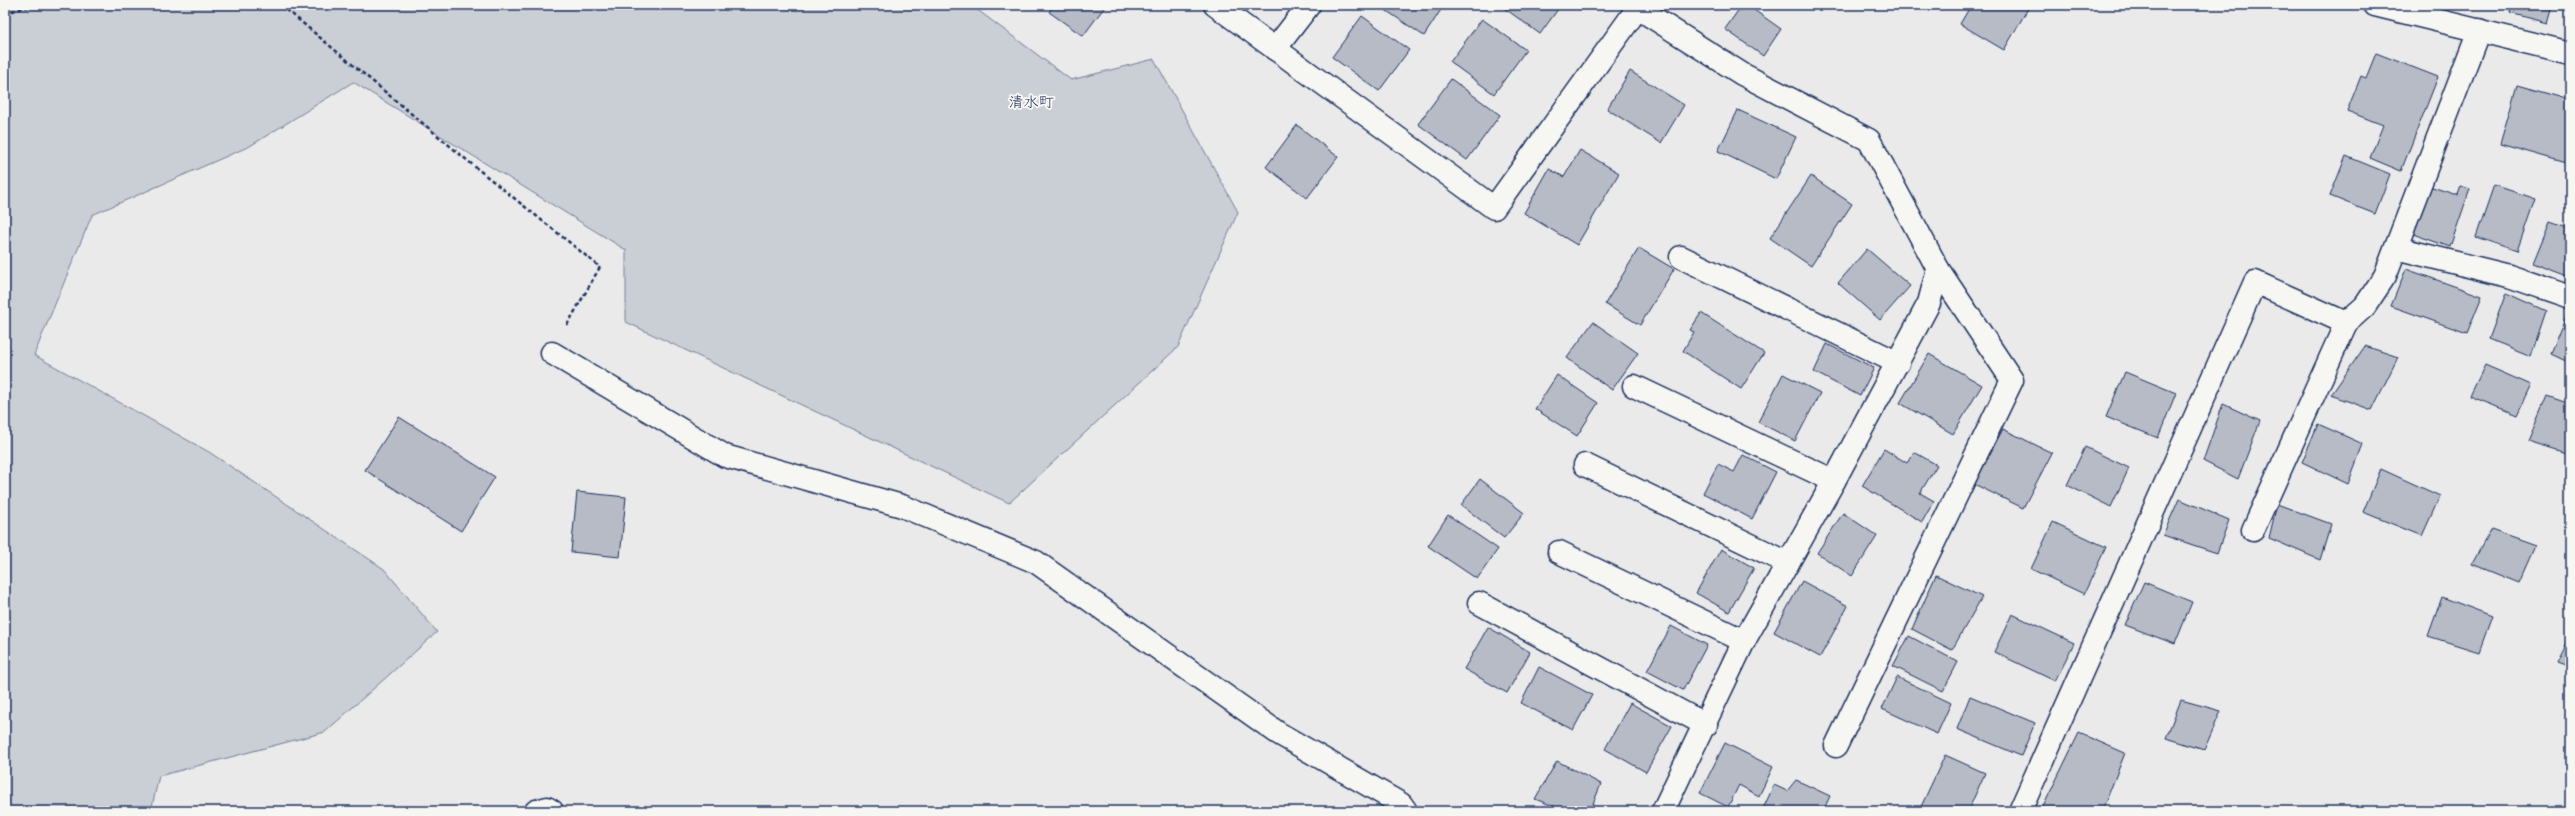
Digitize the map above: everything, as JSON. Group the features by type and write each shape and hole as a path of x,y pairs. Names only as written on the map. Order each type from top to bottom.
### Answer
{"street":[{"path":"1215,5 1494,208 1635,7 1742,74 1868,140 1938,269 2012,380 1836,746"},
{"path":"1276,49 1309,5"},
{"path":"2375,5 2570,53"},
{"path":"2253,530 2346,323 2365,306 2385,276 2479,30"},
{"path":"2396,248 2509,276 2570,297"},
{"path":"1681,257 1898,362"},
{"path":"1664,811 1744,641 1834,481 1929,303 1938,269"},
{"path":"2020,811 2255,282 2346,323"},
{"path":"552,353 724,456 902,506 1036,562 1278,733 1401,804 1406,811"},
{"path":"1634,386 1834,481"},
{"path":"1585,465 1788,563"},
{"path":"1559,552 1744,641"},
{"path":"1479,603 1706,724"},
{"path":"536,811 547,808 552,811"}],"path":[{"path":"5,14 35,5"},
{"path":"281,5 474,166 600,267 552,353"}],"shaded area":[{"path":"5,5 971,5 1071,80 1154,59 1238,212 1178,347 1009,503 626,322 626,250 353,82 250,146 92,215 34,355 209,452 384,569 437,632 325,732 159,776 151,811 5,811"}],"building":[{"path":"1054,5 1106,5 1083,36 1049,12"},
{"path":"1378,5 1444,5 1424,36"},
{"path":"1500,5 1561,5 1540,34"},
{"path":"1742,5 1747,5 1781,29 1763,56 1725,29"},
{"path":"1971,5 2030,5 2004,50 1960,24"},
{"path":"2512,5 2553,5 2548,23 2510,13"},
{"path":"1362,16 1409,50 1379,91 1332,57"},
{"path":"1482,19 1526,50 1494,94 1450,62"},
{"path":"2376,53 2438,77 2401,171 2370,158 2383,125 2347,111 2361,76 2366,78"},
{"path":"1630,71 1684,105 1661,143 1607,109"},
{"path":"1451,79 1500,115 1467,160 1418,124"},
{"path":"2517,85 2570,100 2570,164 2500,144"},
{"path":"1738,110 1796,137 1776,179 1718,151"},
{"path":"1297,125 1338,157 1307,198 1266,167"},
{"path":"1580,150 1619,173 1577,245 1524,213 1549,169 1564,177"},
{"path":"2346,156 2390,174 2375,214 2330,196"},
{"path":"1811,176 1852,204 1811,266 1770,238"},
{"path":"2494,185 2535,199 2517,251 2476,237"},
{"path":"2429,186 2457,195 2460,186 2470,189 2450,247 2413,234"},
{"path":"2550,221 2570,228 2570,277 2533,263"},
{"path":"1639,248 1674,269 1640,325 1605,304"},
{"path":"1867,249 1910,286 1880,320 1838,283"},
{"path":"2406,269 2482,296 2467,333 2391,306"},
{"path":"2506,293 2546,311 2531,356 2489,339"},
{"path":"1701,313 1764,353 1741,389 1683,351 1694,332 1690,330"},
{"path":"2568,313 2570,314 2570,363 2551,354"},
{"path":"1593,322 1638,353 1612,390 1567,358"},
{"path":"1827,344 1874,368 1860,396 1814,372"},
{"path":"2365,346 2398,357 2372,410 2331,395"},
{"path":"1929,354 1982,385 1953,434 1900,403"},
{"path":"2485,365 2531,385 2517,415 2470,396"},
{"path":"2125,372 2176,393 2158,438 2106,417"},
{"path":"1783,374 1820,393 1795,441 1758,422"},
{"path":"1557,375 1598,403 1577,436 1535,409"},
{"path":"2547,396 2570,404 2570,454 2528,441"},
{"path":"2223,404 2260,421 2238,479 2203,461"},
{"path":"399,417 495,477 461,531 365,470"},
{"path":"2318,424 2363,444 2348,484 2302,462"},
{"path":"2003,429 2052,453 2023,508 1974,484"},
{"path":"2085,447 2129,468 2111,507 2067,485"},
{"path":"1884,449 1907,463 1914,452 1937,465 1920,493 1934,501 1922,522 1862,486"},
{"path":"1743,455 1776,472 1752,519 1703,493 1718,464 1734,472"},
{"path":"2381,469 2440,496 2422,536 2363,512"},
{"path":"1480,479 1524,513 1504,538 1461,505"},
{"path":"577,492 626,497 620,557 571,552"},
{"path":"2179,499 2229,520 2217,553 2163,535"},
{"path":"2277,504 2331,524 2320,560 2269,538"},
{"path":"1843,513 1877,536 1852,576 1817,553"},
{"path":"1448,515 1498,549 1477,579 1428,546"},
{"path":"2053,522 2106,547 2084,594 2031,569"},
{"path":"2491,529 2536,545 2519,583 2472,564"},
{"path":"1721,549 1754,568 1729,612 1696,593"},
{"path":"1936,575 1982,597 1952,650 1912,629"},
{"path":"1802,581 1848,606 1820,657 1774,632"},
{"path":"2144,582 2192,602 2175,644 2125,625"},
{"path":"2442,597 2492,616 2479,652 2428,636"},
{"path":"2012,614 2074,643 2055,681 1994,652"},
{"path":"1671,626 1707,645 1683,690 1647,671"},
{"path":"1488,627 1530,652 1507,693 1464,669"},
{"path":"2570,634 2570,667 2556,662"},
{"path":"1909,636 1958,662 1943,691 1893,666"},
{"path":"1539,667 1592,695 1573,730 1521,703"},
{"path":"1897,677 1951,703 1937,734 1882,709"},
{"path":"1970,696 2035,723 2021,756 1957,729"},
{"path":"2181,700 2221,711 2204,750 2166,738"},
{"path":"1630,703 1672,726 1646,772 1605,749"},
{"path":"2079,733 2125,753 2102,811 2041,811"},
{"path":"1725,743 1773,767 1759,796 1739,785 1728,807 1700,793"},
{"path":"1945,755 1985,773 1968,811 1919,811"},
{"path":"1557,761 1601,784 1590,811 1566,811 1535,799"},
{"path":"1796,780 1830,796 1823,811 1762,811 1774,785 1787,791"}],"district":[{"name":"清水町","path":"1031,104"}]}
